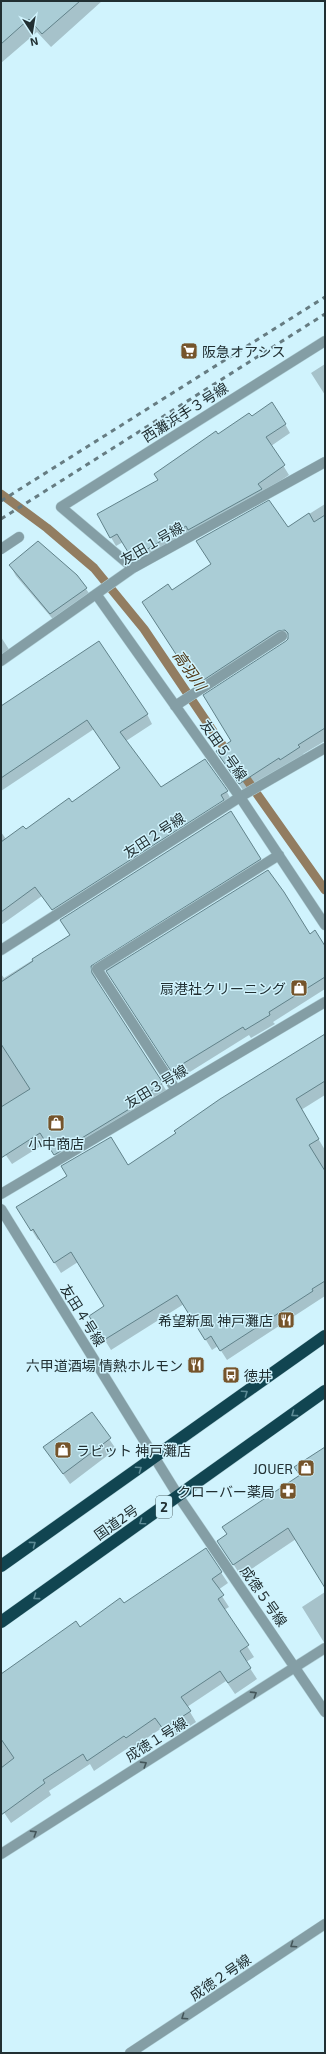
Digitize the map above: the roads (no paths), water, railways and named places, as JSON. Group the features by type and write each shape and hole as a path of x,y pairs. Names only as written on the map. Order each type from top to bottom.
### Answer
{"highway":[{"path":"1,1566 325,1336"},
{"name":"国道2号","path":"1,1622 179,1497 325,1391"}],"street":[{"name":"西灘浜手３号線","path":"129,571 61,507 325,340"},
{"name":"友田１号線","path":"1,662 129,571 325,462"},
{"path":"1,549 20,537"},
{"name":"友田５号線","path":"100,592 180,703 243,795 279,855 325,924"},
{"path":"180,703 282,636"},
{"name":"友田２号線","path":"1,950 243,795 325,748"},
{"path":"176,1090 98,969 279,855"},
{"name":"友田３号線","path":"1,1194 325,1002"},
{"name":"友田４号線","path":"1,1210 179,1497"},
{"name":"成徳５号線","path":"179,1497 296,1667 325,1712"},
{"name":"成徳１号線","path":"1,1854 325,1648"},
{"name":"成徳２号線","path":"130,2053 325,1924"}],"waterway":[{"name":"高羽川","path":"1,494 47,528 94,568 144,629 229,755"},
{"name":"高羽川","path":"240,770 325,890"}],"railway":[{"path":"1,501 325,297"},
{"path":"1,519 325,314"}],"place":[{"name":"阪急オアシス","path":"189,351"},
{"name":"扇港社クリーニング","path":"299,988"},
{"name":"小中商店","path":"56,1123"},
{"name":"希望新風 神戸灘店","path":"286,1320"},
{"name":"六甲道酒場 情熱ホルモン","path":"196,1365"},
{"name":"徳井","path":"231,1375"},
{"name":"ラビット 神戸灘店","path":"63,1450"},
{"name":"JOUER","path":"306,1468"},
{"name":"クローバー薬局","path":"288,1491"}]}
